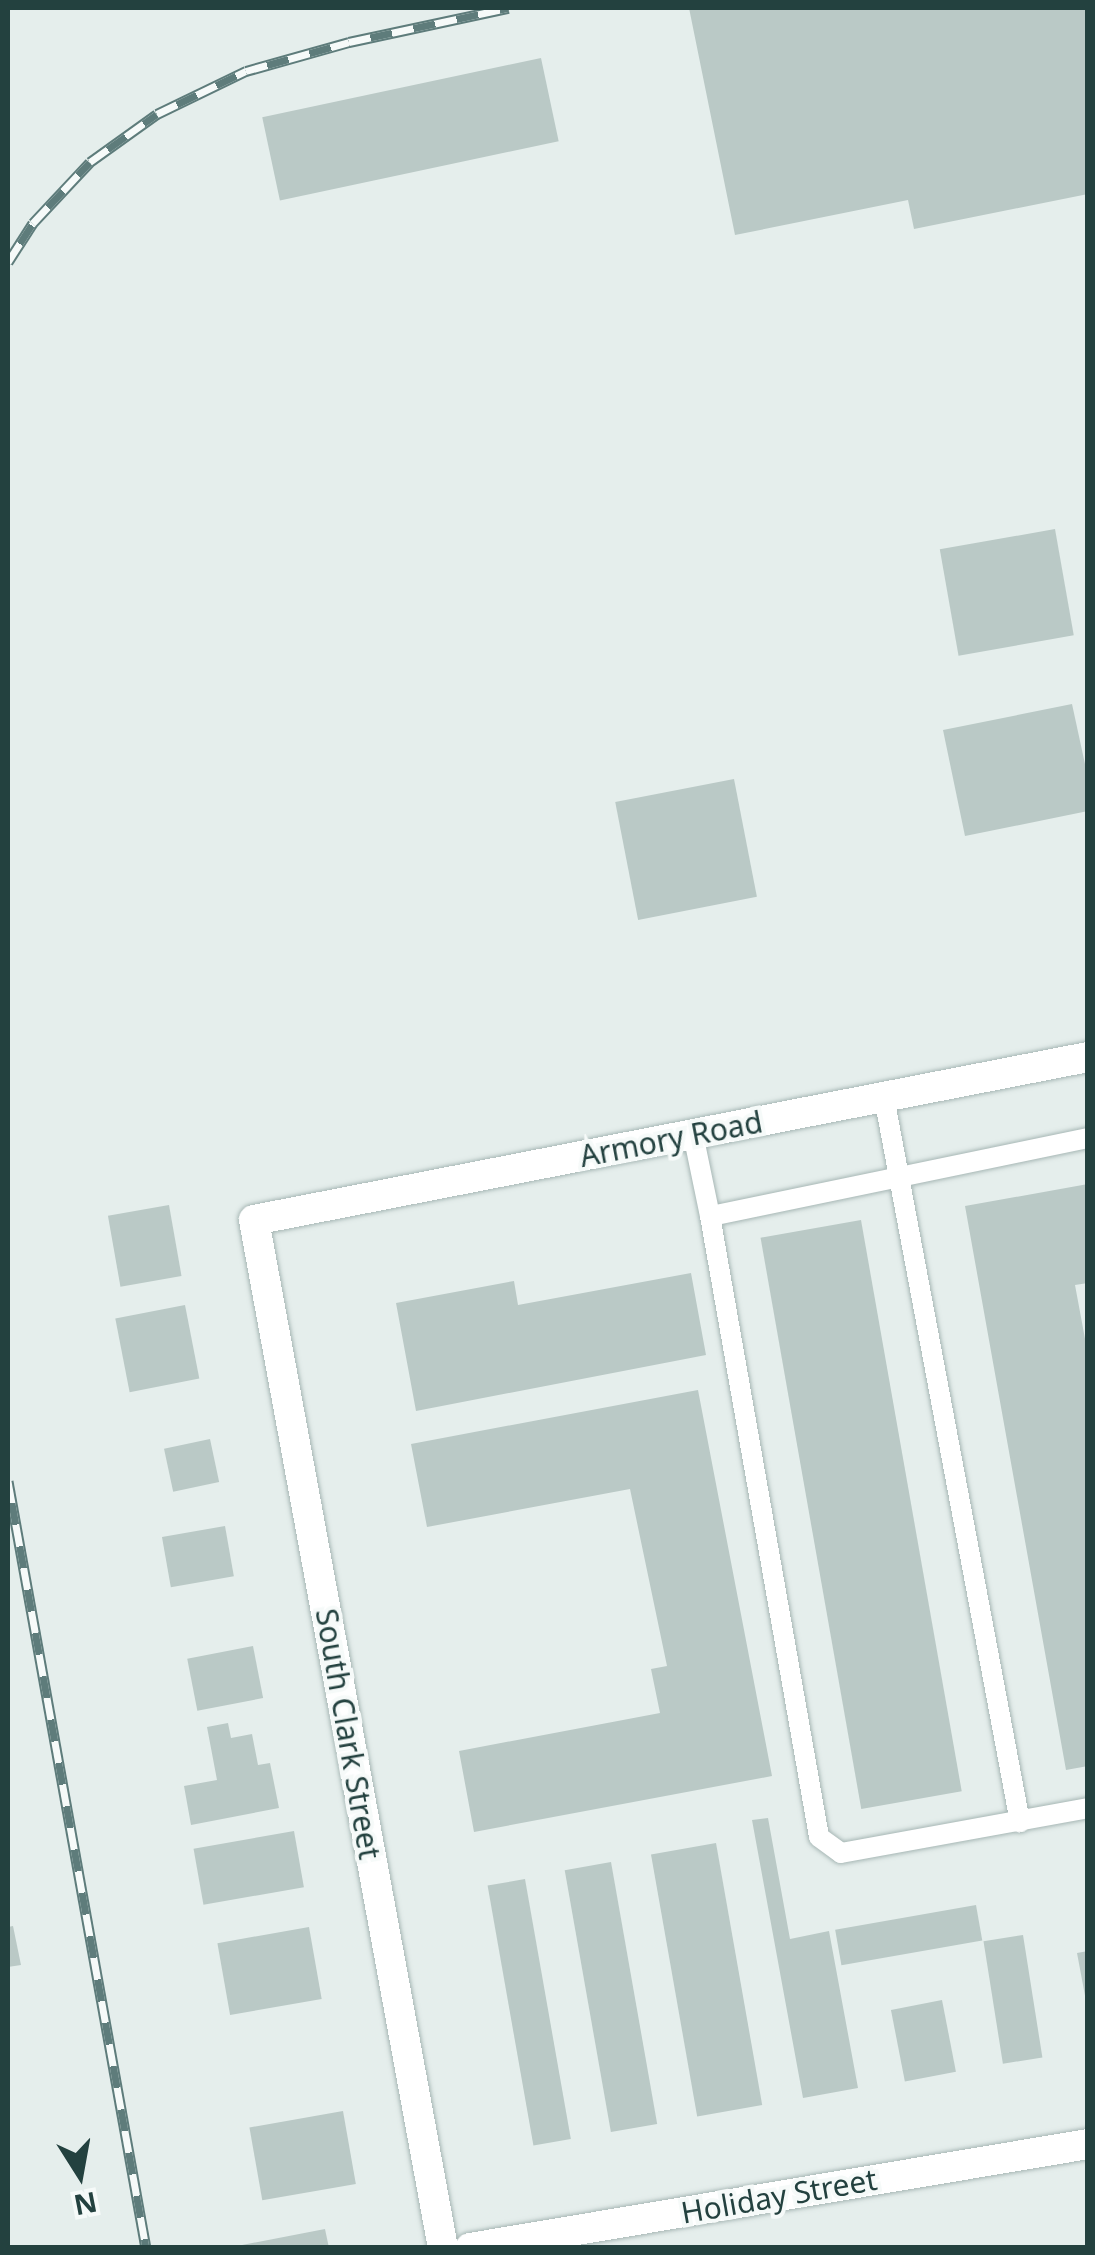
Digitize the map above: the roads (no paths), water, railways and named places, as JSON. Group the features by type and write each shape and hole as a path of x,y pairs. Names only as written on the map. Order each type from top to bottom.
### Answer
{"street":[{"name":"Armory Road","path":"254,1220 1088,1057"},
{"name":"South Clark Street","path":"254,1220 443,2248"},
{"name":"Holiday Street","path":"470,2248 1088,2144"}],"lane":[{"path":"884,1097 1020,1822"},
{"path":"693,1134 819,1837 840,1853 1088,1808"},
{"path":"710,1216 1088,1138"}],"railway":[{"path":"8,262 33,223 90,162 157,114 246,71 349,42 508,8"},
{"path":"8,1481 146,2248"}]}
